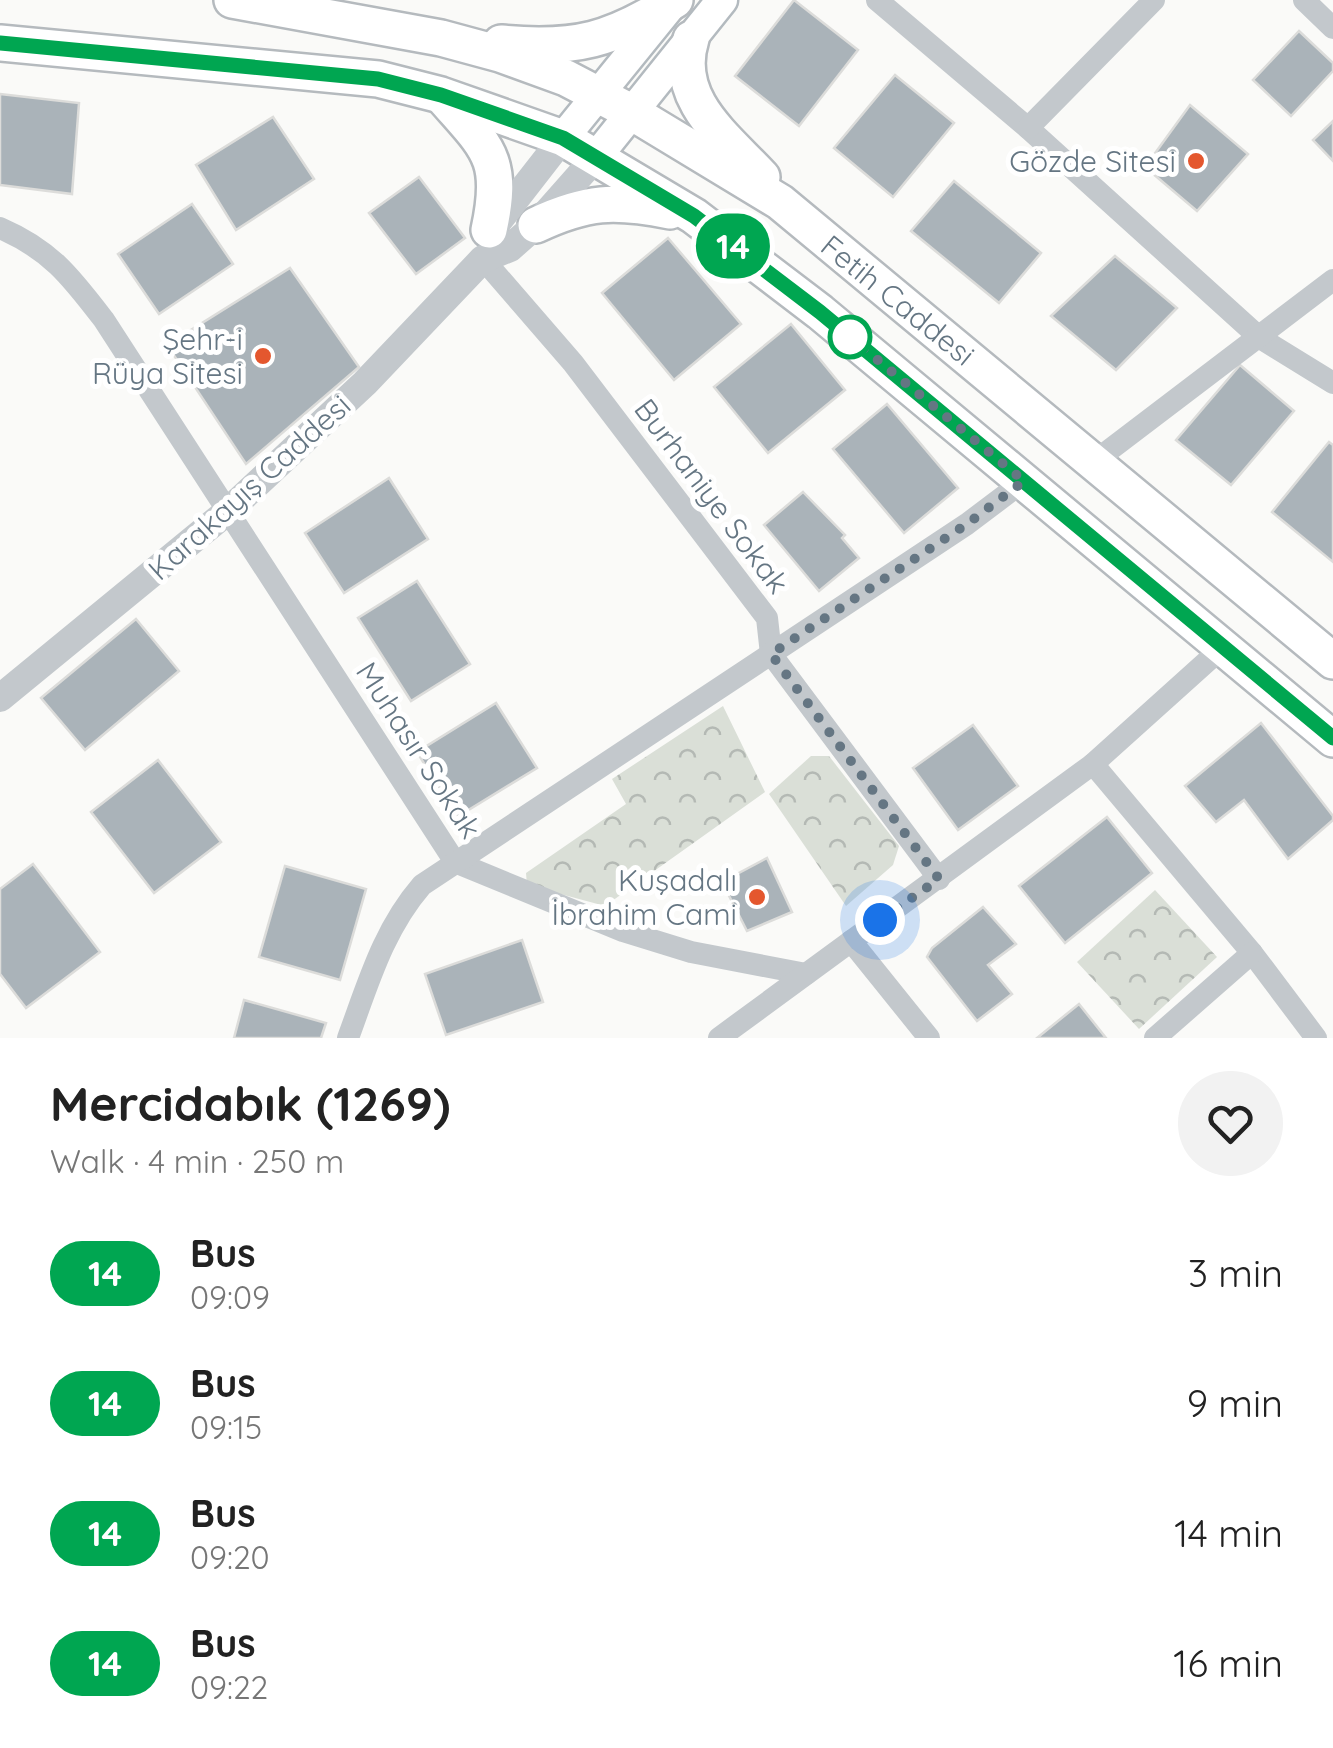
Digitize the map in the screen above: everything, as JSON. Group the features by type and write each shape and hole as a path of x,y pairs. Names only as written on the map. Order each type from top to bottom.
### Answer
{"main road":[{"name":"Fetih Caddesi","path":"232,0 441,38 531,64 633,112 780,202 1333,660"},
{"path":"441,38 546,46 576,44 636,25 675,0"},
{"name":"Karakayış Caddesi","path":"563,138 675,0"},
{"name":"Karakayış Caddesi","path":"596,156 722,0"},
{"path":"692,39 685,69 692,94 710,121 780,202"},
{"name":"Fetih Caddesi","path":"0,43 378,79 441,95 563,138 694,216 820,312 1333,738"},
{"path":"441,95 478,138 494,168 497,190 486,245"},
{"path":"536,225 593,203 630,204 694,216"}],"street":[{"path":"877,0 1028,128 1260,338 1333,384"},
{"path":"1028,128 1154,0"},
{"path":"1304,0 1333,28"},
{"name":"Karakayış Caddesi","path":"0,698 228,512 365,383 486,245 563,138"},
{"name":"Karakayış Caddesi","path":"486,245 510,248 536,225 596,156"},
{"name":"Muhasır Sokak","path":"0,228 34,243 71,277 104,320 455,862 623,931 691,952 806,974"},
{"name":"Burhaniye Sokak","path":"486,245 768,618 771,654 939,879"},
{"path":"1094,462 1333,280"},
{"path":"348,1038 386,935 402,908 422,886 967,524 1024,481"},
{"path":"718,1038 1093,764 1223,647"},
{"path":"1093,764 1252,953 1316,1038"},
{"path":"851,941 928,1038"},
{"path":"1155,1038 1252,953"}],"green space":[{"path":"723,706 765,792 605,906 527,885 526,873 626,804 612,779"},
{"path":"811,756 829,756 899,846 893,865 846,906 769,794"},
{"path":"1155,890 1217,957 1139,1029 1077,962"}],"building":[{"path":"794,0 858,50 799,126 735,76"},
{"path":"1299,31 1333,63 1333,71 1291,116 1253,80"},
{"path":"895,75 954,123 893,197 834,148"},
{"path":"0,94 79,103 72,194 0,185"},
{"name":"Gözde Sitesi","path":"1190,105 1248,154 1197,211 1145,167"},
{"path":"273,117 314,179 236,230 196,165"},
{"path":"1333,121 1333,161 1313,140"},
{"path":"419,177 465,238 416,274 369,213"},
{"path":"954,181 1041,253 999,303 911,231"},
{"path":"192,204 233,264 159,314 118,254"},
{"path":"668,238 741,324 674,380 602,293"},
{"path":"1115,256 1177,308 1116,370 1051,316"},
{"name":"Şehr-i Rüya Sitesi","path":"290,268 359,367 246,464 167,345"},
{"path":"791,324 845,390 768,453 714,387"},
{"path":"1240,365 1294,411 1231,485 1176,440"},
{"path":"887,404 958,488 904,533 833,449"},
{"path":"1329,442 1333,445 1333,562 1272,512"},
{"path":"389,478 428,539 344,593 305,533"},
{"path":"803,492 845,535 842,538 859,558 819,591 764,525"},
{"path":"417,581 470,664 411,701 358,618"},
{"path":"136,619 179,671 85,750 41,698"},
{"path":"496,703 537,768 457,817 417,752"},
{"path":"1261,723 1333,816 1288,859 1244,800 1216,822 1185,786"},
{"path":"973,725 1018,786 958,830 913,768"},
{"path":"158,760 221,842 154,893 91,812"},
{"path":"1107,817 1152,873 1065,943 1019,886"},
{"name":"Kuşadalı İbrahim Cami","path":"767,858 792,912 747,931 722,882"},
{"path":"33,864 100,952 26,1008 0,974 0,889"},
{"path":"285,866 366,889 340,980 259,957"},
{"path":"983,907 1016,944 988,965 1012,994 977,1021 927,957 932,948"},
{"path":"522,940 543,1002 446,1035 425,974"},
{"path":"244,1000 326,1023 321,1038 234,1038"},
{"path":"1079,1004 1106,1038 1037,1038"}],"bus line":[{"name":"14","path":"0,43 378,79 441,95 563,138 694,216 820,312 1333,738"}],"place":[{"name":"Gözde Sitesi","path":"1196,161"},
{"name":"Şehr-i Rüya Sitesi","path":"263,356"},
{"name":"Kuşadalı İbrahim Cami","path":"757,897"}],"route":[{"path":"850,337 1024,481 967,524 771,654 939,879 880,920"}]}
